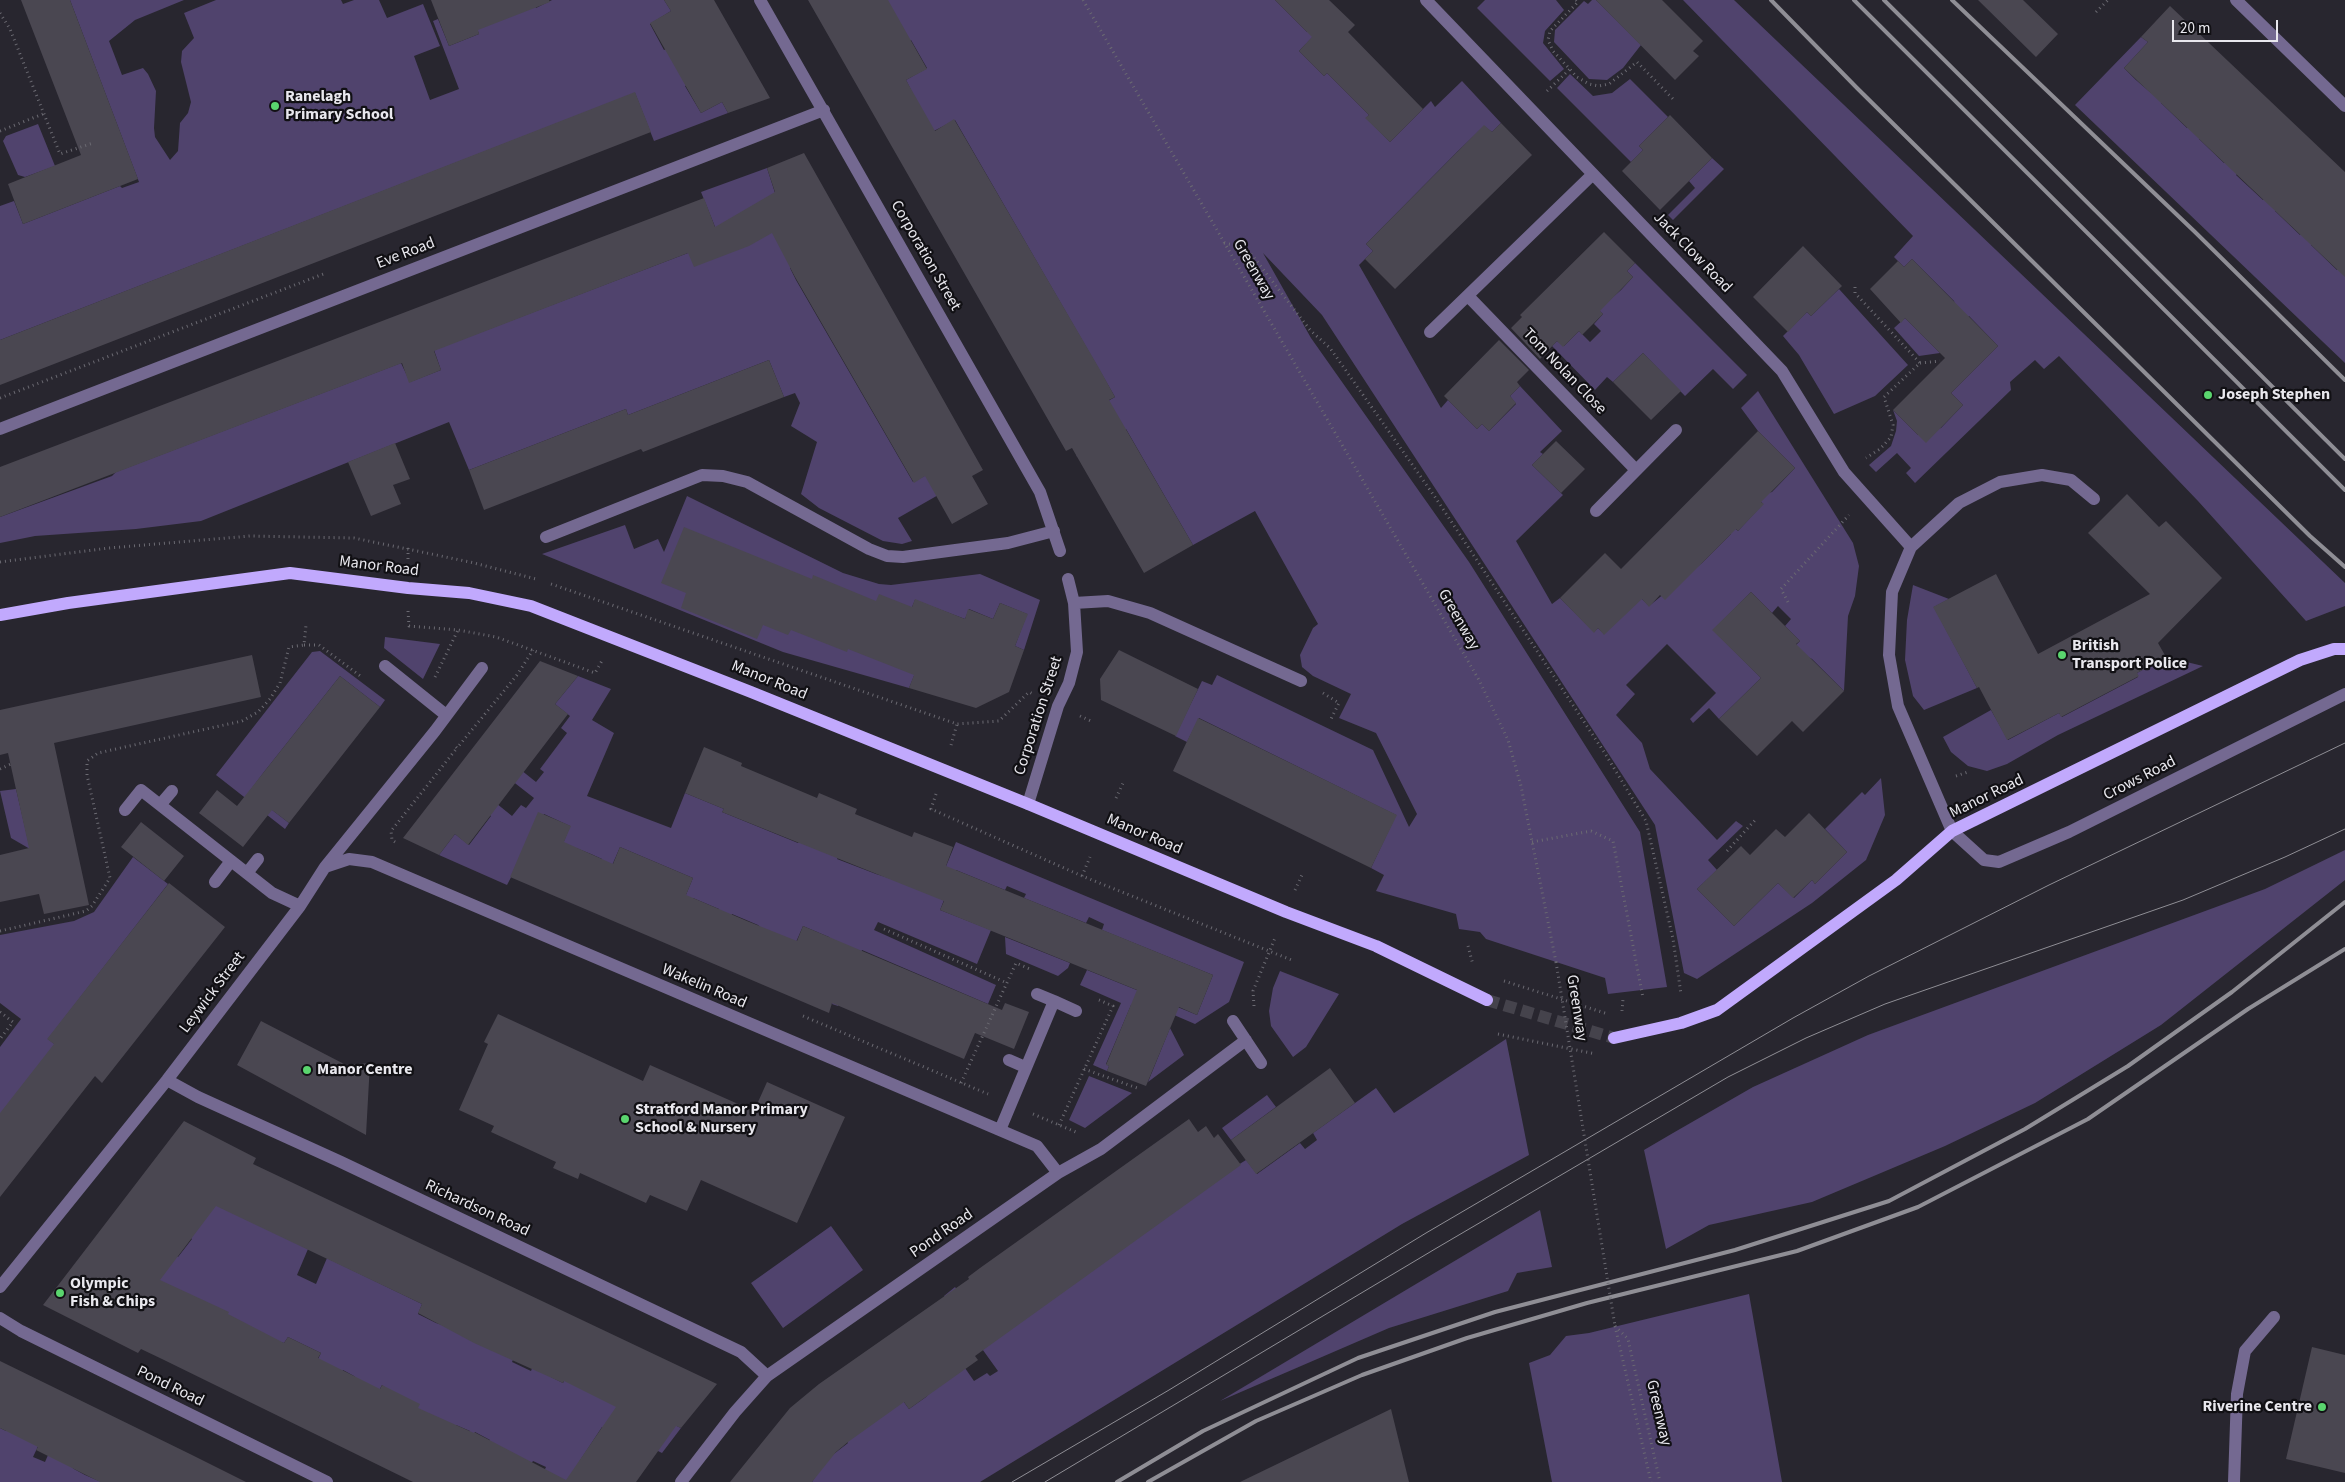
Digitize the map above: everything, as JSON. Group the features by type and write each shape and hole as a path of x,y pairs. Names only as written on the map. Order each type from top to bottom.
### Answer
{"main road":[{"name":"Manor Road","path":"0,615 68,603 290,573 408,588 469,593 532,606 617,638 1028,804 1280,910 1376,946 1487,1000"},
{"name":"Manor Road","path":"1614,1038 1681,1024 1717,1010 1896,880 1952,831 2300,660 2334,649 2345,649"}],"street":[{"name":"Corporation Street","path":"760,0 1040,492 1060,551"},
{"name":"Jack Clow Road","path":"1426,0 1782,371 1844,472 1911,547"},
{"path":"2236,0 2345,106"},
{"name":"Eve Road","path":"0,429 824,110"},
{"path":"1430,332 1593,174"},
{"name":"Tom Nolan Close","path":"1468,296 1636,470"},
{"path":"1596,511 1676,430"},
{"path":"546,537 702,475 723,476 747,482 869,549 887,556 903,557 1008,543 1054,531"},
{"path":"1952,831 1898,706 1889,655 1892,592 1911,547 1959,503 2000,482 2042,475 2072,480 2094,499"},
{"name":"Corporation Street","path":"1028,804 1058,706 1069,683 1077,652 1074,603 1068,580"},
{"path":"1074,603 1108,601 1150,613 1301,681"},
{"path":"385,666 448,712"},
{"name":"Leywick Street","path":"0,1287 167,1080 300,906 325,867 482,668"},
{"name":"Crows Road","path":"1952,831 1984,860 2000,862 2069,832 2345,694"},
{"path":"125,810 141,790 272,893 300,906"},
{"path":"160,805 172,791"},
{"path":"247,873 258,859"},
{"path":"215,882 231,860"},
{"name":"Wakelin Road","path":"325,867 349,860 372,862 1037,1146 1058,1173"},
{"path":"1037,994 1076,1011"},
{"path":"1000,1130 1054,1001"},
{"path":"1233,1021 1261,1063"},
{"name":"Pond Road","path":"680,1482 735,1412 767,1376 1058,1173 1102,1149 1246,1040"},
{"path":"1010,1060 1025,1068"},
{"name":"Richardson Road","path":"167,1080 198,1097 341,1162 741,1352 767,1376"},
{"path":"2234,1482 2236,1394 2245,1351 2274,1317"},
{"name":"Pond Road","path":"0,1318 21,1331 327,1482"}],"path":[{"name":"Greenway","path":"1083,0 1223,243 1480,680 1508,740 1521,786 1556,962 1615,1326 1651,1482"},
{"path":"1576,0 1578,2 1550,31 1548,40 1553,51 1577,77 1589,84 1599,86 1609,84 1637,62 1675,101"},
{"path":"2096,12 2108,0"},
{"path":"0,13 10,29 60,154 93,143"},
{"path":"1529,108 1570,69"},
{"path":"0,132 43,114"},
{"path":"1223,243 1243,247 1252,255 1310,330 1330,348 1435,497 1606,756 1646,821 1673,939 1681,994"},
{"path":"1856,287 1855,293 1920,363"},
{"path":"1844,472 1880,449 1892,437 1893,425 1884,397 1920,363 1940,361"},
{"path":"1788,602 1781,589 1865,496"},
{"path":"408,548 408,559"},
{"path":"408,613 409,626 458,630 496,637 594,673 600,664"},
{"path":"448,712 435,678 458,630"},
{"path":"1301,681 1339,703 1330,720"},
{"path":"1029,692 1035,695"},
{"path":"1077,714 1091,721"},
{"path":"954,736 957,724"},
{"path":"398,845 392,840 391,830 457,748"},
{"path":"0,769 11,764"},
{"path":"1956,776 1968,772"},
{"path":"1116,798 1124,781"},
{"path":"934,802 931,809 1082,876 1294,961"},
{"path":"1727,851 1757,818"},
{"path":"1532,842 1591,830 1613,841 1643,998"},
{"path":"1082,876 1088,861"},
{"path":"1294,893 1302,875"},
{"path":"884,929 1007,983"},
{"path":"1253,992 1275,938"},
{"path":"1468,946 1473,967"},
{"path":"1497,978 1614,1016"},
{"path":"1622,1015 1623,999"},
{"path":"0,1012 13,1022 0,1039"},
{"path":"797,1014 1010,1103 1081,1135"},
{"path":"1498,1034 1601,1055"},
{"path":"1059,1126 1084,1069 1145,1091"},
{"name":"Greenway","path":"1615,1326 1628,1339 1660,1482"}],"shaded area":[{"path":"70,0 184,0 135,20 109,41 122,75 143,68 148,74 156,91 155,137 170,160 178,151 180,123 188,113 191,102 181,62 182,51 194,38 184,13 216,0 341,0 343,4 354,0 379,0 387,18 423,4 440,46 414,56 430,100 459,89 433,21 438,19 449,46 479,34 469,8 533,0 536,8 552,0 664,0 671,11 650,24 664,50 686,38 706,74 685,86 701,113 722,102 728,113 654,141 635,93 0,340 0,206 14,201 23,224 120,186 122,188 139,182"},
{"path":"888,0 1275,0 1307,32 1322,17 1327,22 1299,51 1324,76 1327,73 1369,115 1366,118 1390,142 1431,101 1435,107 1462,81 1501,123 1492,132 1484,126 1458,151 1366,244 1373,251 1359,265 1441,408 1448,400 1477,429 1482,424 1489,431 1516,404 1510,396 1520,386 1562,431 1540,452 1543,454 1532,465 1563,495 1516,541 1552,604 1560,598 1594,632 1598,628 1604,634 1635,592 1649,606 1702,563 1731,534 1729,523 1738,531 1763,504 1756,496 1772,492 1795,468 1758,431 1741,408 1758,391 1853,543 1859,566 1855,596 1848,616 1844,691 1812,659 1792,649 1800,641 1785,626 1791,619 1778,606 1772,613 1751,592 1713,630 1761,678 1719,719 1709,708 1693,723 1690,719 1716,693 1667,644 1626,685 1635,694 1616,715 1642,743 1650,769 1717,840 1736,821 1743,826 1708,860 1717,870 1697,889 1734,926 1778,883 1794,898 1812,880 1815,884 1847,852 1825,829 1862,792 1865,795 1881,778 1885,815 1866,860 1812,903 1697,979 1684,973 1655,825 1322,315 1263,253 1311,338 1469,562 1640,832 1667,987 1608,994 1605,978 1486,939 1480,932 1459,929 1456,914 1376,891 1384,875 1371,868 1396,815 1199,718 1187,742 1175,736 1202,681 1212,685 1217,675 1373,750 1409,827 1417,814 1376,733 1339,718 1351,694 1313,676 1302,667 1300,655 1313,628 1318,624 1255,511 1193,545 1126,429 1077,457 1074,446 1094,409 1115,397 955,120 932,132 906,80 927,68 911,40 889,52"},
{"path":"1485,0 1556,0 1564,10 1545,31 1543,43 1564,69 1550,81 1477,8"},
{"path":"1592,0 1596,0 1641,45 1623,68 1607,80 1589,79 1554,42 1555,30 1584,1 1588,4"},
{"path":"1683,0 1734,0 2345,583 2345,606 2306,621 2198,501 2059,356 2044,369 2035,360 2010,382 2011,390 1915,483 1906,473 1911,468 1897,453 1876,472 1869,465 1891,446 1897,421 1893,410 1918,435 1941,428 1963,405 1951,393 1998,346 1969,316 1961,324 1954,301 1912,259 1904,267 1894,257 1913,236"},
{"path":"2141,37 2148,42 2124,68 2151,93 2185,77 2161,103 2187,128 2211,103 2199,139 2224,163 2260,149 2236,175 2263,200 2287,175 2298,186 2275,211 2300,235 2325,211 2335,220 2311,245 2337,270 2345,261 2345,363 2075,105"},
{"path":"1570,74 1593,96 1612,93 1630,79 1668,117 1639,146 1643,150 1631,162 1557,88"},
{"path":"38,124 55,166 25,177 18,175 3,141 6,136"},
{"path":"1712,158 1724,169 1673,220 1668,215 1695,188 1689,181"},
{"path":"767,168 775,193 811,256 790,268 796,280 913,482 936,470 947,490 898,518 912,541 902,544 883,541 819,508 801,494 817,442 791,426 800,403 795,393 784,397 769,360 628,415 626,409 469,470 449,422 201,521 136,529 35,536 0,543 0,517 112,476 116,472 401,363 410,382 441,370 434,350 688,253 726,254 701,192"},
{"path":"1635,263 1747,375 1733,389 1713,369 1685,396 1643,353 1613,382 1607,377 1595,390 1552,346 1557,341 1564,346 1579,331 1590,342 1601,331 1594,324 1603,314 1593,305 1605,304 1621,290 1633,277 1627,271"},
{"path":"1839,289 1908,365 1875,396 1834,414 1799,355 1783,336 1807,312 1811,316"},
{"path":"1905,318 1940,353 1919,356 1894,328"},
{"path":"687,496 843,573 879,584 891,585 980,574 1040,600 1024,650 1015,646 1027,614 1000,603 993,619 969,609 965,619 915,600 912,607 918,666 909,688 783,652 542,554 625,525 634,549 658,539 664,552"},
{"path":"1913,585 1949,599 1934,607 1977,688 1924,710 1913,696 1905,660 1907,620"},
{"path":"385,637 440,644 423,679 384,648"},
{"path":"320,651 385,700 380,707 340,676 264,772 249,792 289,823 285,829 216,775 312,652"},
{"path":"2166,657 2203,666 2058,735 2007,764 1987,771 1968,766 1951,752 1943,737 1991,710 2008,740 2059,713 2062,717 2138,677 2137,673"},
{"path":"578,676 611,689 592,720 614,733 587,796 671,828 685,793 724,809 722,812 798,843 801,839 839,855 837,859 935,893 956,842 1244,962 1229,1002 1195,1024 1160,1009 1163,1001 1197,1015 1213,975 1102,930 1104,924 1089,917 1086,923 1024,898 1026,894 1007,886 1005,890 956,870 940,910 991,930 977,964 878,922 874,930 996,985 988,1004 862,950 838,1006 832,1004 849,964 829,937 803,926 790,956 758,925 732,914 726,929 713,923 719,909 693,898 680,909 693,878 620,847 607,877 597,872 602,859 591,854 576,848 558,856 570,826 544,814 507,885 439,855 455,834 469,845 491,816 478,805 486,795 512,816 521,805 526,808 534,798 502,773 511,762 536,782 544,772 540,769 567,733 561,728 570,716 555,704"},
{"path":"16,789 30,849 11,838 0,791"},
{"path":"2345,850 2345,880 2161,1025 2035,1103 1945,1146 1812,1202 1709,1225 1666,1249 1644,1150 1753,1087 1868,1035 2265,889"},
{"path":"133,857 168,884 48,1039 95,1076 0,1114 0,1047 21,1019 0,1003 0,935 74,921 94,912"},
{"path":"1005,937 1070,963 1068,968 1058,976 1006,954"},
{"path":"1087,970 1149,995 1131,1005 1106,1064 1109,1066 1107,1071 1093,1065 1121,1003 1080,985"},
{"path":"1280,971 1339,994 1306,1047 1293,1057 1271,1026 1269,1011 1273,988"},
{"path":"1170,1028 1184,1055 1148,1082"},
{"path":"1506,1039 1529,1155 1402,1224 980,1482 812,1482 826,1460 848,1443 836,1425 901,1398 909,1409 926,1397 958,1358 974,1381 987,1373 990,1376 998,1371 944,1296 955,1287 982,1324 1246,1160 1257,1174 1300,1143 1305,1149 1317,1140 1313,1133 1376,1088 1394,1113"},
{"path":"1089,1076 1132,1093 1085,1128 1069,1120"},
{"path":"1267,1095 1276,1107 1231,1140 1222,1128"},
{"path":"209,1200 308,1249 297,1275 316,1284 327,1258 422,1304 418,1314 436,1323 517,1350 512,1362 531,1371 536,1358 551,1377 563,1383 568,1373 681,1428 662,1453 632,1438 628,1444 602,1427 579,1462 595,1482 539,1482 546,1467 533,1461 531,1464 484,1451 490,1440 475,1432 467,1447 470,1431 456,1425 436,1429 382,1385 375,1398 354,1376 343,1370 338,1380 306,1383 321,1353 288,1337 284,1343 102,1295 164,1246 178,1257 192,1239 185,1233"},
{"path":"1540,1210 1552,1267 1517,1273 1508,1291 1389,1328 1220,1401"},
{"path":"831,1226 863,1270 783,1328 751,1283"},
{"path":"1749,1294 1782,1482 1552,1482 1529,1363 1550,1355 1566,1336 1589,1333"},
{"path":"9,1427 40,1442 33,1457 45,1462 51,1448 74,1469 85,1475 99,1481 114,1482 0,1482 0,1428 6,1431"}],"building":[{"path":"21,0 70,0 138,179 23,224 8,184 81,155"},
{"path":"431,0 549,0 550,2 478,30 479,34 449,46"},
{"path":"664,0 714,0 770,98 728,113 722,102 701,113 650,23 671,11"},
{"path":"808,0 888,0 927,69 906,80 935,131 954,119 1099,368 1115,397 1109,400 1193,545 1144,573 1072,448 1066,451"},
{"path":"1275,0 1329,0 1355,25 1348,32 1423,109 1390,142 1365,118 1369,115 1327,73 1324,76 1299,51 1312,37"},
{"path":"1596,0 1662,0 1703,41 1693,51 1699,56 1675,80"},
{"path":"1978,0 2023,0 2058,34 2036,57"},
{"path":"2170,6 2345,172 2345,277 2124,68 2148,42 2141,37"},
{"path":"635,92 651,132 0,385 0,340"},
{"path":"1670,115 1712,158 1660,210 1622,171 1643,150 1639,146"},
{"path":"1501,123 1532,155 1395,289 1365,259 1373,251 1366,244 1484,125 1492,132"},
{"path":"804,153 983,470 972,476 988,504 952,524 925,476 914,483 795,277 772,233 749,246 694,267 688,253 434,351 441,370 409,383 402,363 0,517 0,467 704,198 715,227 775,192 767,168"},
{"path":"1604,232 1635,263 1627,271 1633,277 1600,311 1603,314 1582,335 1579,331 1563,347 1557,341 1540,359 1511,328 1522,317 1520,315"},
{"path":"1803,246 1842,286 1811,316 1807,312 1788,332 1753,297"},
{"path":"1912,259 1998,346 1951,393 1963,405 1926,443 1893,410 1945,358 1905,318 1901,323 1870,289 1898,261 1904,267"},
{"path":"1499,340 1529,370 1517,382 1520,386 1510,396 1516,403 1489,431 1482,424 1477,429 1444,396"},
{"path":"1643,353 1681,391 1651,420 1613,382"},
{"path":"769,360 784,397 643,452 641,449 484,510 469,470 626,409 628,415"},
{"path":"1758,431 1795,468 1761,502 1764,504 1738,531 1736,529 1665,600 1660,595 1649,607 1642,599 1604,635 1598,628 1594,633 1560,598 1605,553 1621,569"},
{"path":"1556,441 1585,469 1561,493 1532,465"},
{"path":"395,443 410,479 393,485 401,504 371,516 348,462"},
{"name":"British Transport Police","path":"2127,494 2159,527 2166,521 2222,578 2158,643 2166,657 2137,673 2139,676 2061,717 2059,713 2007,740 1933,607 1996,574 2038,654 2150,594 2088,533"},
{"path":"684,527 812,579 813,575 876,601 879,594 912,607 915,599 965,619 968,609 993,619 1000,603 1028,614 1015,646 1024,650 1009,692 976,708 909,688 914,675 848,649 847,652 791,630 788,635 763,625 757,639 681,608 686,593 661,583"},
{"path":"1751,592 1800,641 1796,644 1844,691 1803,732 1792,721 1757,756 1719,719 1761,678 1712,630"},
{"path":"1119,650 1198,689 1176,736 1101,700 1100,679"},
{"path":"252,655 261,697 54,743 89,905 44,914 39,894 0,902 0,855 29,848 8,753 0,755 0,710"},
{"path":"540,661 578,676 555,704 568,714 468,845 455,834 439,855 403,838"},
{"path":"340,676 380,707 289,823 272,810 243,847 199,813 217,790 237,806"},
{"path":"1198,718 1397,815 1371,868 1173,771"},
{"path":"704,747 742,763 741,766 817,798 819,793 857,809 855,814 912,837 914,832 953,847 946,866 1213,975 1197,1015 1179,1007 1146,1086 1107,1071 1109,1066 1106,1065 1137,990 940,910 944,901 722,812 724,809 685,793"},
{"path":"538,812 571,826 564,842 613,864 620,847 693,878 686,895 747,921 797,941 803,926 1002,1010 1005,1003 1029,1012 1014,1049 975,1033 964,1059 832,1003 829,1013 510,877"},
{"path":"1809,813 1847,852 1815,884 1812,880 1793,898 1778,883 1734,926 1697,889 1741,846 1750,855 1776,829 1785,837"},
{"path":"141,822 184,856 164,881 121,847"},
{"path":"169,883 225,927 102,1083 95,1076 0,1197 0,1113 54,1044 47,1039"},
{"path":"498,1014 643,1081 650,1065 754,1111 767,1082 845,1117 797,1223 701,1180 687,1211 650,1195 646,1203 580,1173 578,1179 553,1168 556,1162 491,1132 494,1126 459,1110 488,1044 484,1042"},
{"name":"Manor Centre","path":"261,1021 346,1065 370,1063 366,1135 237,1065"},
{"path":"1330,1068 1355,1103 1256,1174 1231,1140"},
{"path":"1189,1119 1198,1132 1206,1126 1214,1138 1218,1134 1241,1165 975,1356 978,1360 909,1409 904,1402 848,1442 836,1452 812,1482 730,1482 790,1408 819,1384 969,1279 968,1277 980,1268"},
{"path":"184,1121 256,1158 253,1164 717,1384 681,1428 676,1426 636,1482 413,1482 162,1359 141,1349 138,1353 43,1305","holes":["216,1206 422,1304 418,1313 474,1343 563,1383 564,1381 616,1407 566,1480 474,1432 418,1408 420,1404 382,1385 380,1389 318,1358 321,1353 288,1337 284,1343 228,1314 229,1312 160,1280"]},
{"name":"Riverine Centre","path":"2312,1347 2345,1355 2345,1473 2286,1459"},
{"path":"0,1361 246,1482 100,1482 36,1450 38,1447 0,1428"},
{"path":"1391,1409 1409,1482 1240,1482"}],"tunnel":[{"path":"1487,1000 1614,1038"}],"tram line":[{"path":"1012,1482 1169,1390 1426,1233 1793,1018 1869,976 2049,885 2345,743"},
{"path":"1045,1482 1728,1077 1806,1038 1885,1004 2183,900 2285,857 2345,829"}],"railway":[{"path":"1771,0 1857,88 2310,536 2345,567"},
{"path":"1854,0 2345,490"},
{"path":"1884,0 2345,459"},
{"path":"1952,0 2195,232 2345,380"},
{"path":"1117,1482 1203,1431 1358,1358 1495,1312 1735,1250 1889,1201 2025,1129 2128,1066 2232,992 2345,902"},
{"path":"1148,1482 1256,1421 1362,1375 1467,1338 1587,1303 1797,1251 1918,1207 2088,1119 2248,1009 2345,949"}],"place":[{"name":"Ranelagh Primary School","path":"275,106"},
{"name":"Joseph Stephen","path":"2208,395"},
{"name":"British Transport Police","path":"2062,655"},
{"name":"Manor Centre","path":"307,1070"},
{"name":"Stratford Manor Primary School & Nursery","path":"625,1119"},
{"name":"Olympic Fish & Chips","path":"60,1293"},
{"name":"Riverine Centre","path":"2322,1407"}]}
